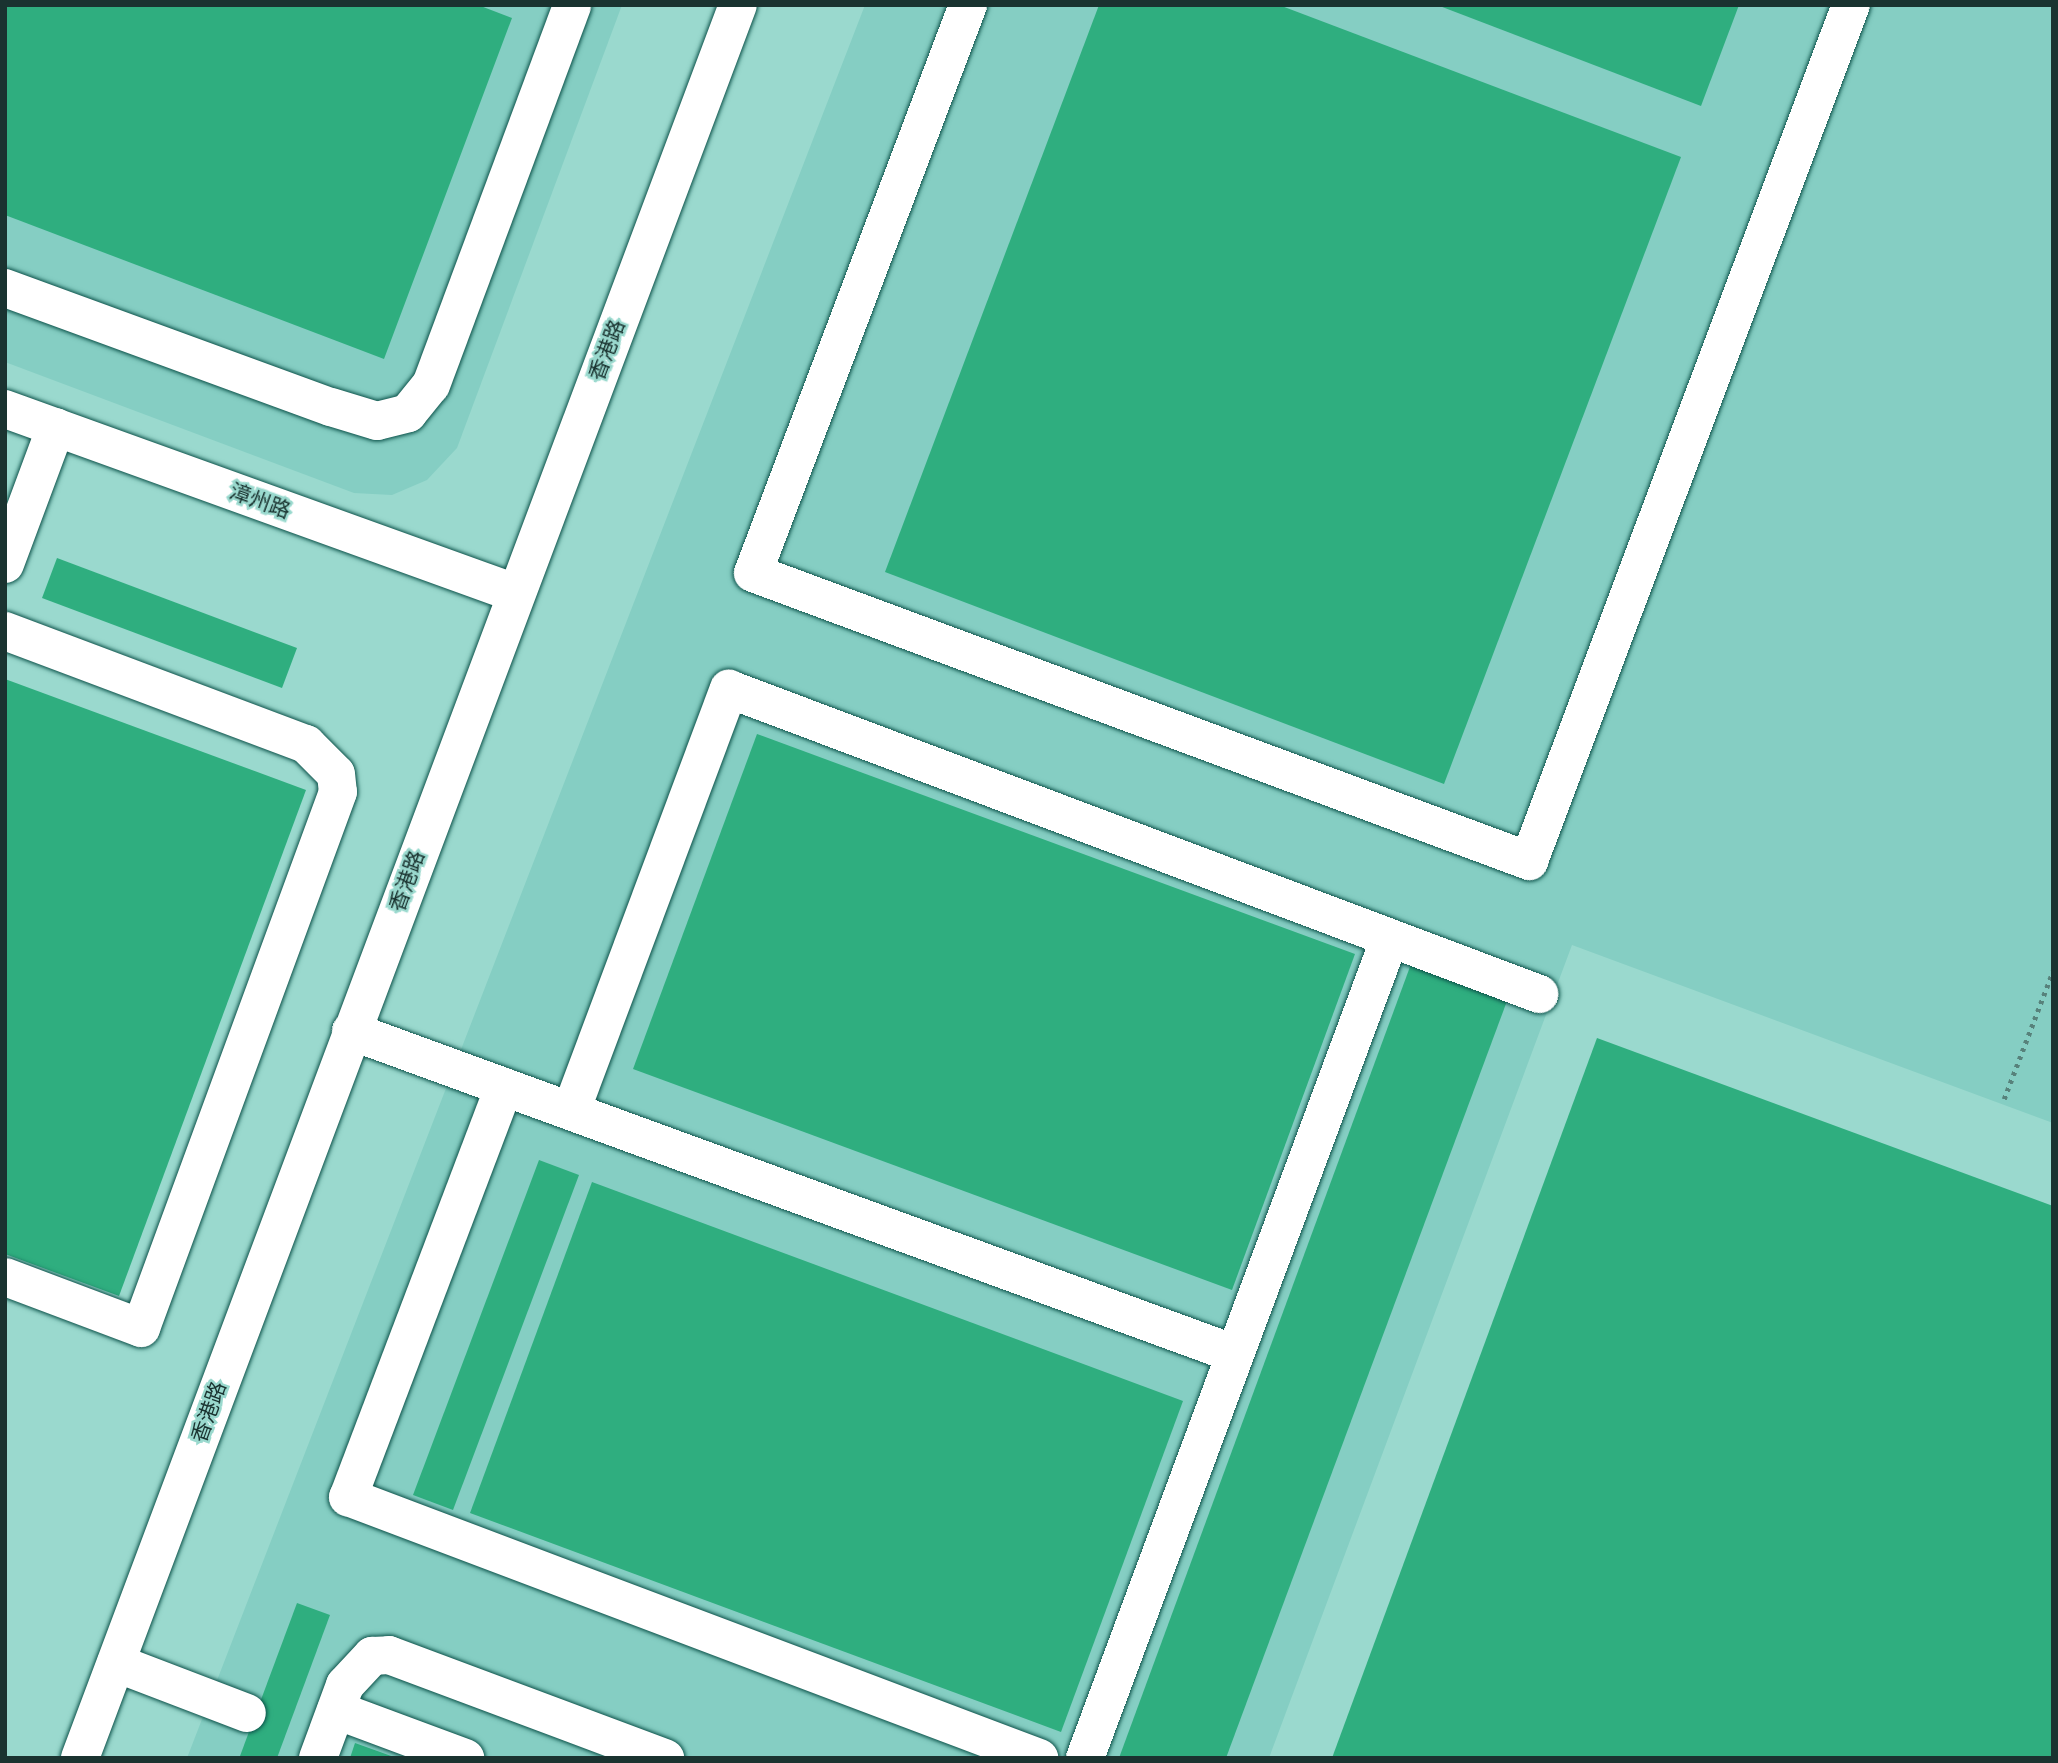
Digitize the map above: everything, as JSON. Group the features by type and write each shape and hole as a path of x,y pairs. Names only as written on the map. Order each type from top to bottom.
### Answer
{"street":[{"path":"5,288 331,407 377,421 408,413 431,385 572,5"},
{"name":"香港路","path":"80,1758 515,593 738,5"},
{"path":"968,5 753,573 1529,861 1851,5"},
{"name":"漳州路","path":"5,409 515,593"},
{"path":"5,564 56,428"},
{"path":"5,631 306,744 336,774 338,792 141,1328 5,1277"},
{"path":"571,1111 729,689 1539,994"},
{"path":"1084,1758 1390,938"},
{"path":"351,1031 1235,1354"},
{"path":"504,1087 348,1497 1038,1758"},
{"path":"318,1758 336,1710 358,1668 372,1656 389,1656 665,1758"},
{"path":"116,1663 247,1713"},
{"path":"336,1710 465,1758"}],"path":[{"path":"2004,1099 2053,971"}],"shaded area":[{"path":"5,5 622,5 457,448 427,480 392,495 354,493 5,362"},
{"path":"865,5 2053,5 2053,1123 1572,945 1269,1758 187,1758"}],"building":[{"path":"5,5 478,5 512,18 384,359 5,215"},
{"path":"1099,5 1279,5 1681,157 1444,784 885,572"},
{"path":"1437,5 1739,5 1701,106"},
{"path":"57,558 297,648 282,688 42,598"},
{"path":"5,679 306,790 119,1296 5,1254"},
{"path":"757,734 1355,954 1232,1290 633,1069"},
{"path":"1411,964 1507,1001 1226,1758 1119,1758"},
{"path":"1597,1038 2053,1206 2053,1758 1332,1758"},
{"path":"539,1160 579,1175 453,1510 413,1495"},
{"path":"592,1182 1183,1401 1061,1732 470,1513"},
{"path":"297,1603 330,1615 277,1758 240,1756"},
{"path":"355,1743 394,1757 394,1758 350,1758"}]}
